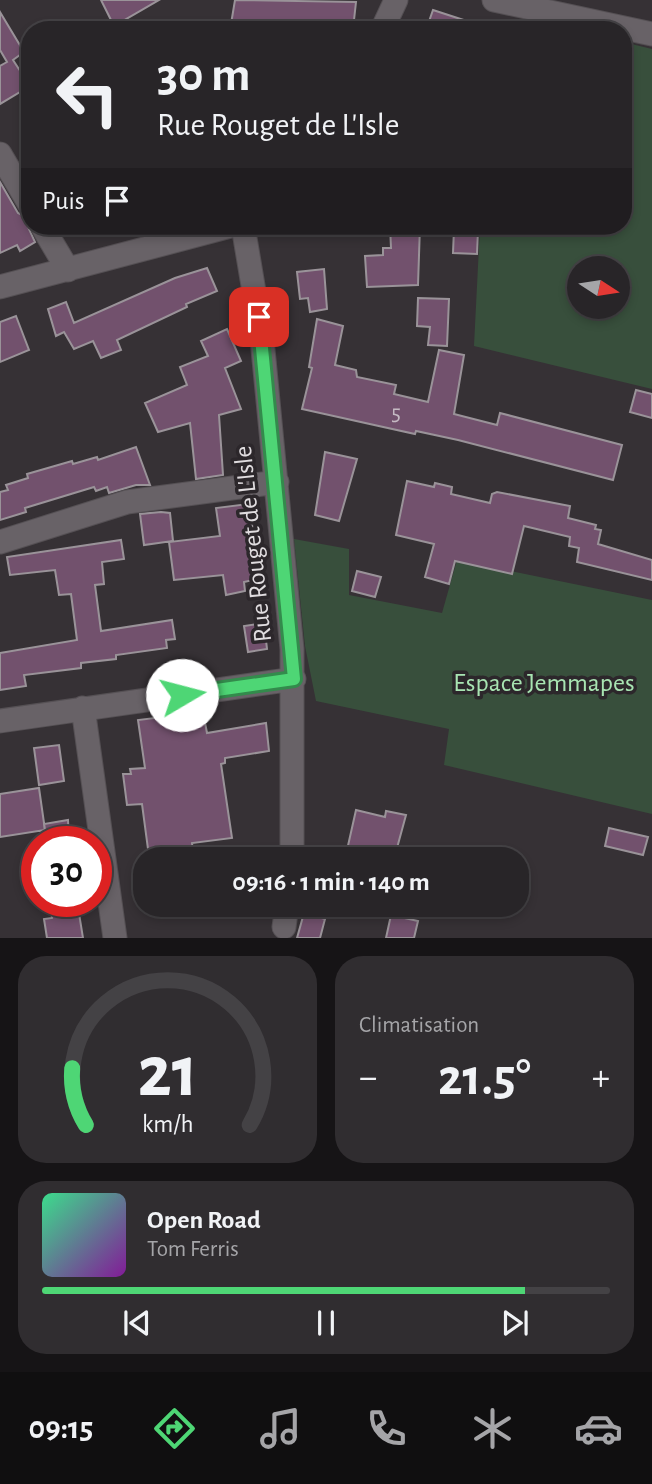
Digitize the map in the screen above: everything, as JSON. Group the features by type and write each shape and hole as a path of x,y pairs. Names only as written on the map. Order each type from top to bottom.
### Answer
{"street":[{"path":"386,21 396,0"},
{"path":"494,0 592,21"},
{"path":"632,30 652,34"},
{"path":"0,154 21,190"},
{"path":"47,235 68,270"},
{"path":"0,287 198,235"},
{"name":"Rue Rouget de L'Isle","path":"245,235 255,287 277,482 294,679 292,847"},
{"path":"0,542 127,502 277,482"},
{"path":"0,721 294,679"},
{"path":"83,708 115,938"}],"green space":[{"path":"632,44 652,49 652,389 474,346 480,235 632,235"},
{"name":"Espace Jemmapes","path":"294,539 349,549 349,595 442,613 457,560 652,600 652,814 444,765 449,729 316,701 305,646"}],"building":[{"path":"101,0 159,0 123,21 112,21"},
{"path":"235,0 356,2 354,21 232,21"},
{"path":"433,10 467,21 429,21"},
{"path":"0,12 21,47 21,54 13,60 21,72 21,91 0,104 0,66 7,62 0,50"},
{"path":"0,182 21,214 21,235 32,235 35,242 20,251 17,245 0,253"},
{"path":"390,235 420,235 418,285 367,287 365,256 383,255 383,248 391,248"},
{"path":"454,235 478,235 477,254 453,253"},
{"path":"207,268 217,291 117,340 121,350 101,358 93,341 74,349 64,332 56,336 48,309 66,302 74,323 175,278"},
{"path":"324,269 327,309 310,312 308,298 300,299 297,272"},
{"path":"418,298 449,299 447,346 428,345 430,327 417,326"},
{"path":"16,316 29,350 0,362 0,322"},
{"path":"317,319 343,326 335,365 356,370 357,377 396,385 394,394 428,402 439,350 464,355 454,414 497,425 500,413 622,445 613,480 458,440 416,431 415,434 302,409 312,368 309,367"},
{"path":"227,329 241,361 225,368 241,409 219,415 223,475 196,479 190,423 158,432 145,403 187,385 180,367 208,356 201,341"},
{"path":"636,390 652,394 652,418 630,412"},
{"path":"136,447 150,485 136,485 109,493 107,487 96,491 94,487 25,508 26,512 0,520 0,492 8,490 6,485 28,478 27,474 72,461 73,464 97,457 98,460"},
{"path":"325,452 357,459 339,521 315,515"},
{"path":"407,481 434,487 435,483 452,487 451,494 490,503 492,494 497,492 570,506 568,518 596,525 595,529 601,530 598,544 652,560 652,580 577,562 579,548 569,546 570,537 524,526 512,574 455,561 449,584 425,577 434,544 396,535"},
{"path":"248,504 262,578 244,582 245,591 226,595 223,575 174,580 169,542 220,536 216,508"},
{"path":"170,513 173,541 144,545 140,514"},
{"path":"121,540 124,559 102,562 104,584 95,585 101,631 172,620 175,639 166,640 167,648 81,663 81,668 24,675 26,686 0,690 0,653 77,640 71,594 59,595 55,570 10,575 7,557"},
{"path":"357,571 381,577 375,597 352,591"},
{"path":"264,623 267,649 248,652 244,626"},
{"path":"203,712 207,733 266,723 269,751 225,758 225,763 221,764 232,838 192,843 192,847 148,847 142,804 127,805 123,774 131,774 130,769 145,768 138,720"},
{"path":"59,745 64,781 39,785 34,748"},
{"path":"39,788 44,826 21,826 21,834 0,837 0,794"},
{"path":"356,810 385,817 386,811 406,815 397,847 348,847"},
{"path":"68,820 68,826 44,826"},
{"path":"609,828 648,837 643,855 605,846"},
{"path":"80,917 83,938 47,938 44,919"},
{"path":"303,917 325,919 320,938 297,938"},
{"path":"391,917 418,921 414,938 386,938"}],"route":[{"path":"182,695 294,679 259,317"}]}
